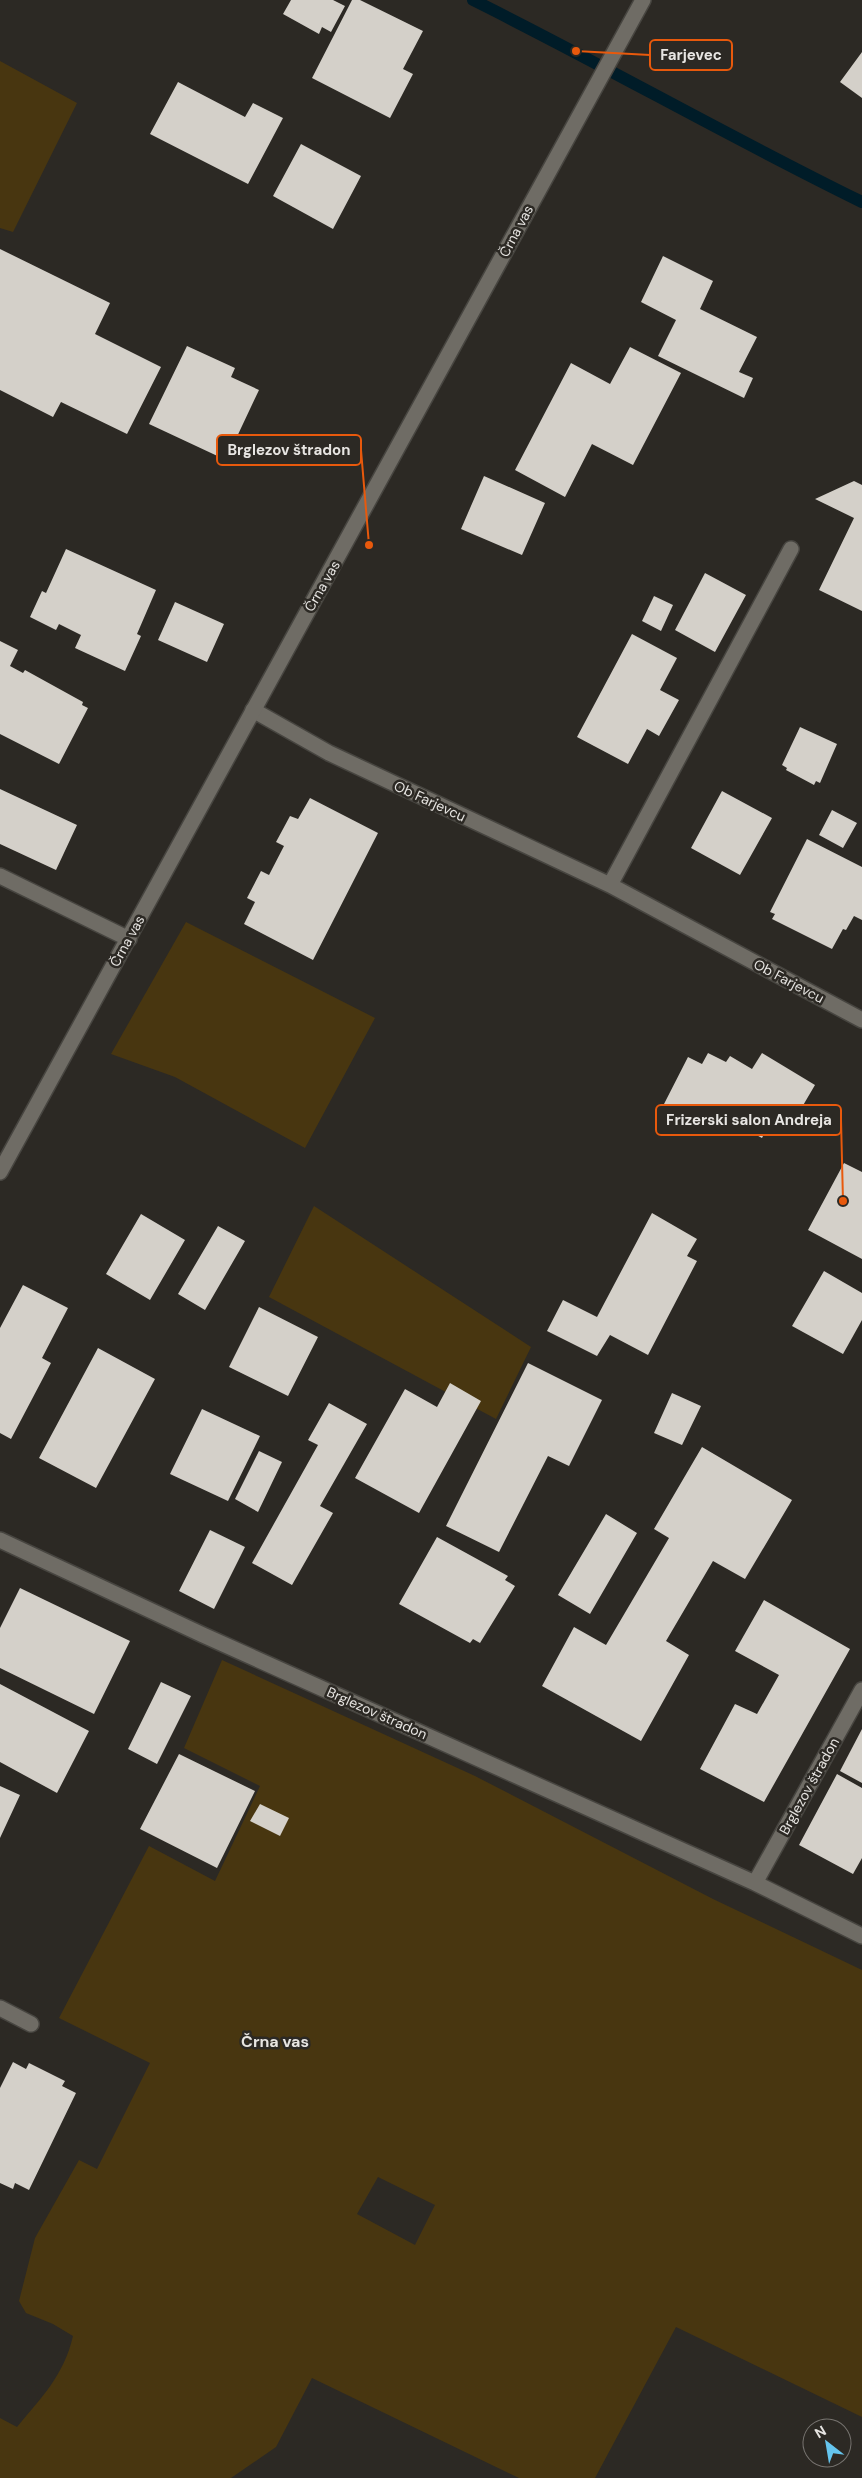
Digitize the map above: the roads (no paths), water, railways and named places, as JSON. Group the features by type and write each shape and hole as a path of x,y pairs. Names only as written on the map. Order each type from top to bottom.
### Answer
{"street":[{"name":"Črna vas","path":"0,1172 253,710 353,532 643,0"},
{"path":"610,886 791,549"},
{"name":"Ob Farjevcu","path":"253,710 329,753 610,886 862,1020"},
{"path":"0,876 128,940"},
{"name":"Brglezov štradon","path":"0,1540 202,1635 755,1883 862,1936"},
{"name":"Brglezov štradon","path":"755,1883 862,1690"},
{"path":"0,2008 31,2024"}],"waterway":[{"path":"473,0 764,153 862,202"}],"place":[{"name":"Farjevec","path":"576,51"},
{"name":"Brglezov štradon","path":"369,545"},
{"name":"Frizerski salon Andreja","path":"843,1201"}],"district":[{"name":"Črna vas","path":"275,2041"}]}
